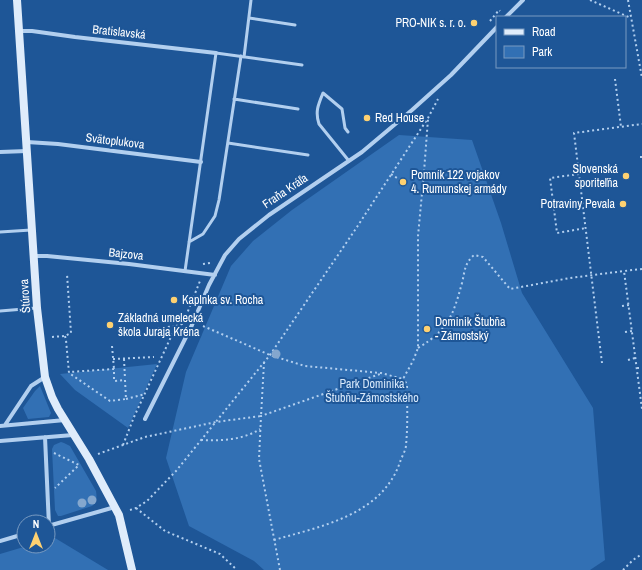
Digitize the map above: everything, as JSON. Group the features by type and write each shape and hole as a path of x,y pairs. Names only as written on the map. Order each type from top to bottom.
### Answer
{"main road":[{"name":"Štúrova","path":"17,0 32,230 45,377 52,397 73,435 89,459 119,514 132,570"}],"street":[{"path":"507,16 523,0"},
{"name":"Fraňa Kráľa","path":"144,419 172,367 225,255 239,239 269,214 362,152 446,80 496,28"},
{"name":"Bratislavská","path":"19,31 32,31 75,38 216,53"},
{"name":"Svätoplukova","path":"27,142 58,144 201,162"},
{"path":"0,152 28,152"},
{"name":"Bajzova","path":"35,256 47,256 215,275"},
{"path":"5,425 31,386 45,377"},
{"path":"0,426 65,420"},
{"path":"0,441 73,435"},
{"path":"45,437 49,514"},
{"path":"56,524 115,507"},
{"path":"0,541 16,536"}],"lane":[{"path":"189,242 203,234 214,216 219,200 251,0"},
{"path":"248,18 295,25"},
{"path":"184,271 216,53 302,65"},
{"path":"348,132 345,128 342,109 323,93 317,106 318,119 320,124 349,161"},
{"path":"234,100 298,109"},
{"path":"228,142 308,155"},
{"path":"0,232 32,230"},
{"path":"0,311 38,308"}],"path":[{"path":"590,0 632,18"},
{"path":"628,0 642,78"},
{"path":"615,79 621,127"},
{"path":"130,510 147,501 176,471 270,355 428,118 441,93"},
{"path":"403,379 418,348 418,236 428,118"},
{"path":"602,363 574,133 642,124"},
{"path":"391,174 403,182"},
{"path":"579,174 550,178 557,233 586,228"},
{"path":"418,348 432,340 446,326 459,295 467,261 474,255 483,257 510,289 591,275 642,269"},
{"path":"624,271 637,368 641,387 642,410"},
{"path":"52,338 65,336 71,333 67,274"},
{"path":"622,306 629,305"},
{"path":"153,328 176,326"},
{"path":"203,326 270,355 305,366 381,374 403,379 407,384 406,446 396,474 374,500 353,514 330,523 274,540"},
{"path":"625,332 632,331"},
{"path":"65,336 69,372 75,377 110,401 126,400 145,394"},
{"path":"112,346 114,380 125,380"},
{"path":"113,359 154,357"},
{"path":"628,360 636,358"},
{"path":"124,359 126,400"},
{"path":"264,362 259,459 280,570"},
{"path":"637,368 642,368"},
{"path":"69,372 114,369"},
{"path":"95,455 144,436 216,422 261,416 381,374"},
{"path":"123,445 134,417"},
{"path":"202,440 222,440 252,434 261,429"},
{"path":"48,494 79,465 51,452"},
{"path":"136,508 165,531 220,554 237,570"},
{"path":"623,570 633,560 642,554"}],"green space":[{"name":"Park Dominika Štubňu-Zámostského","path":"399,135 472,140 501,223 522,293 593,408 605,560 590,570 264,570 254,561 189,526 166,458 186,372 231,266 253,241 292,210"},
{"path":"157,364 128,428 75,390 60,374"},
{"path":"40,386 51,413 49,417 28,419 23,408"},
{"path":"61,442 70,446 96,491 96,501 92,506 58,516 55,510 52,449 54,445"},
{"path":"56,539 108,570 0,570 0,554 16,549 16,554 56,554"}],"place":[{"name":"PRO-NIK s. r. o.","path":"474,23"},
{"name":"Red House","path":"367,118"},
{"name":"Slovenská sporiteľňa","path":"626,176"},
{"name":"Pomník 122 vojakov 4. Rumunskej armády","path":"403,182"},
{"name":"Potraviny Pevala","path":"623,204"},
{"name":"Kaplnka sv. Rocha","path":"174,300"},
{"name":"Základná umelecká škola Juraja Kréna","path":"110,325"},
{"name":"Dominik Štubňa - Zámostský","path":"427,329"}]}
